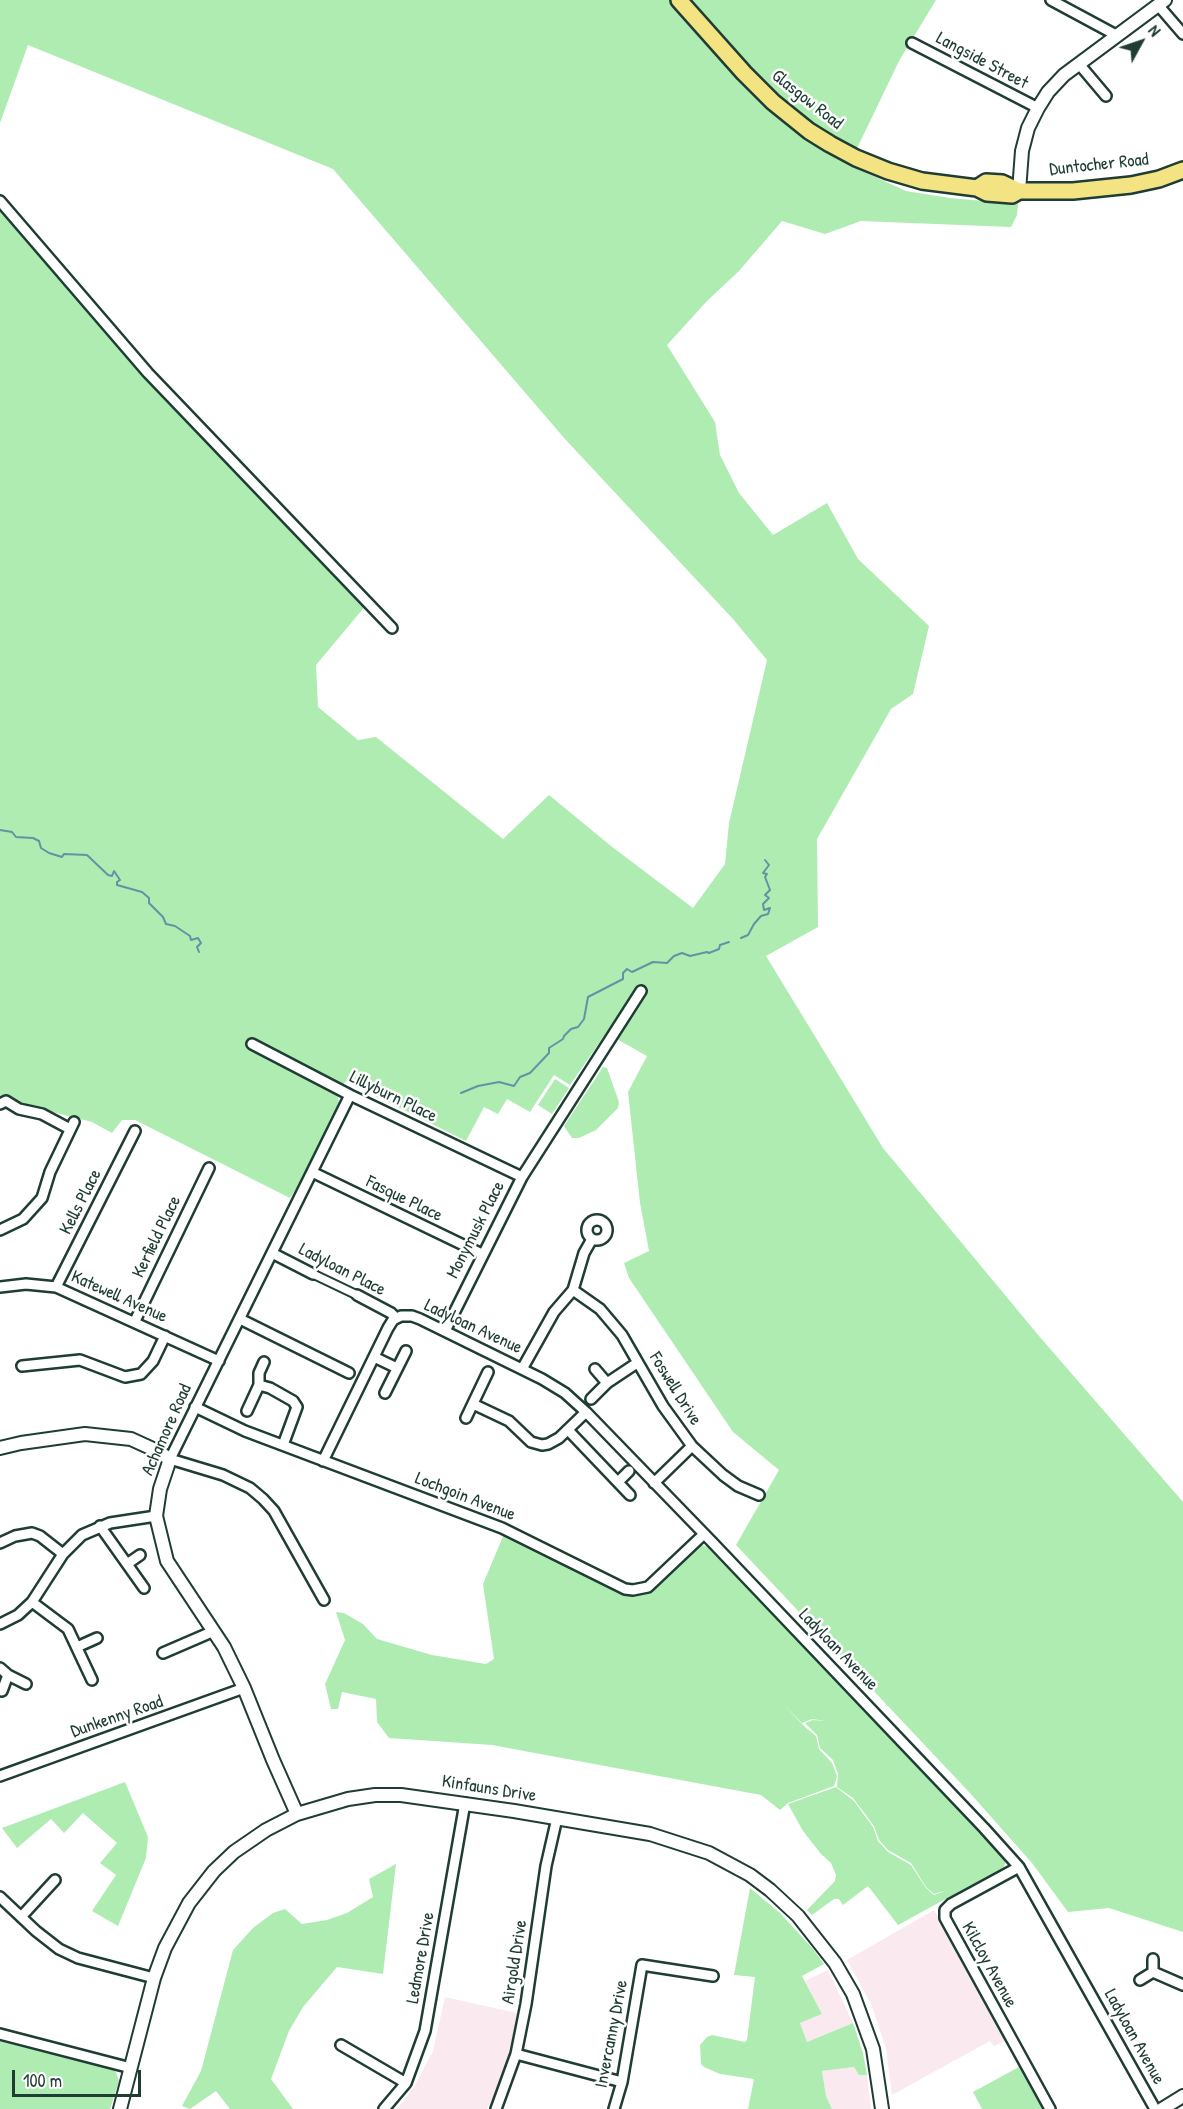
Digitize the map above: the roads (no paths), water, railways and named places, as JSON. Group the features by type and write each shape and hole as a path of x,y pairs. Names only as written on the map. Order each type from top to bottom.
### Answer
{"main road":[{"name":"Glasgow Road","path":"679,0 773,102 809,131 830,144 888,171 922,181 977,188 987,193 1012,195 1019,191"},
{"name":"Duntocher Road","path":"1019,191 1073,191 1120,186 1159,179 1183,170"},
{"name":"Glasgow Road","path":"977,188 986,182 1002,183"},
{"path":"1002,183 1019,191"}],"street":[{"path":"1051,0 1116,35"},
{"path":"1019,191 1022,151 1028,128 1038,108 1056,84 1116,35 1161,3 1183,34"},
{"name":"Langside Street","path":"912,43 1038,108"},
{"path":"1079,64 1106,96"},
{"path":"1002,183 1020,170"},
{"path":"0,201 148,373 392,628"},
{"name":"Monymusk Place","path":"445,1331 522,1177 641,991"},
{"name":"Lillyburn Place","path":"252,1044 350,1095 522,1177"},
{"name":"Achamore Road","path":"297,1814 244,1688 214,1631 167,1561 156,1516 160,1489 170,1459 350,1095"},
{"path":"0,1104 6,1101 19,1109 42,1114 72,1126 50,1172 42,1198 23,1219 0,1230"},
{"name":"Kells Place","path":"56,1287 135,1131"},
{"name":"Kerfield Place","path":"135,1321 209,1168"},
{"name":"Fasque Place","path":"312,1172 482,1254"},
{"path":"522,1369 547,1323 573,1290 584,1253 592,1239"},
{"name":"Ladyloan Place","path":"272,1253 397,1317"},
{"name":"Katewell Avenue","path":"0,1287 26,1284 56,1287 219,1361"},
{"name":"Foswell Drive","path":"573,1290 594,1303 611,1321 630,1347 663,1406 692,1446 738,1486 759,1495"},
{"name":"Ladyloan Avenue","path":"397,1317 412,1316 556,1387 586,1412 704,1534 1019,1867 1155,2109"},
{"path":"323,1461 390,1324 397,1317"},
{"path":"240,1319 349,1373"},
{"path":"22,1366 80,1360 125,1377 141,1374 153,1361 165,1336"},
{"path":"385,1393 406,1351"},
{"path":"374,1357 397,1368"},
{"path":"247,1411 259,1385 259,1373 264,1362"},
{"path":"591,1399 607,1383 638,1363"},
{"path":"596,1370 607,1383"},
{"path":"466,1418 488,1372"},
{"path":"259,1385 270,1388 293,1401 297,1407 283,1445"},
{"path":"473,1404 509,1421 531,1443 548,1444 559,1438 586,1412"},
{"name":"Lochgoin Avenue","path":"195,1407 245,1431 502,1528 625,1589 648,1587 704,1534"},
{"path":"568,1430 630,1495"},
{"path":"0,1448 85,1434 131,1439 170,1459 223,1475 250,1488 274,1510 324,1600"},
{"path":"654,1483 692,1446"},
{"path":"618,1482 629,1471"},
{"path":"0,1624 18,1615 32,1602 63,1554 82,1535 100,1526 156,1516"},
{"path":"100,1526 144,1587"},
{"path":"0,1543 15,1536 32,1533 40,1536 63,1554"},
{"path":"127,1564 140,1555"},
{"path":"32,1602 65,1626 92,1680"},
{"path":"163,1653 214,1631"},
{"path":"77,1647 97,1638"},
{"path":"0,1668 26,1684"},
{"path":"2,1691 8,1675"},
{"name":"Dunkenny Road","path":"2,1775 244,1688"},
{"path":"0,1764 2,1775"},
{"name":"Kinfauns Drive","path":"120,2109 154,1978 174,1930 205,1881 234,1852 266,1830 297,1814 339,1801 375,1795 402,1795 465,1803 651,1834 696,1848 736,1867 770,1890 798,1916 835,1962 853,1994 873,2049 882,2109"},
{"name":"Ledmore Drive","path":"384,2109 406,2083 425,2031 465,1803"},
{"name":"Airgold Drive","path":"496,2109 516,2054 526,2004 546,1866 557,1818"},
{"name":"Kilcloy Avenue","path":"1019,1867 951,1904 945,1910 945,1918 1050,2109"},
{"path":"21,1917 55,1880"},
{"path":"0,1898 50,1942 68,1954 154,1978"},
{"path":"1153,1959 1153,1972"},
{"name":"Invercanny Drive","path":"614,2109 622,2082 642,1965 713,1976"},
{"path":"1140,1980 1153,1972"},
{"path":"1153,1972 1183,1984"},
{"path":"0,2034 131,2068"},
{"path":"341,2045 406,2083"},
{"path":"516,2054 622,2082"},
{"path":"1162,2109 1183,2096"}],"waterway":[{"path":"0,830 12,832 16,837 33,838 39,841 41,848 62,857 64,854 87,855 108,875 112,876 114,871 120,880 117,885 142,892 149,898 149,903 163,917 166,924 175,926 190,936 191,940 198,938 201,943 197,947 199,952"},
{"path":"741,938 748,935 754,924 761,916 768,914 770,908 764,910 763,904 769,898 765,895 770,890 765,877 767,874 763,873 769,865 765,860"},
{"path":"461,1093 478,1086 499,1082 514,1086 520,1077 530,1073 549,1053 549,1048 563,1039 571,1029 578,1027 584,1019 588,997 623,979 623,973 627,969 632,972 653,962 667,963 674,956 682,953 690,956 709,953 729,942"}]}
